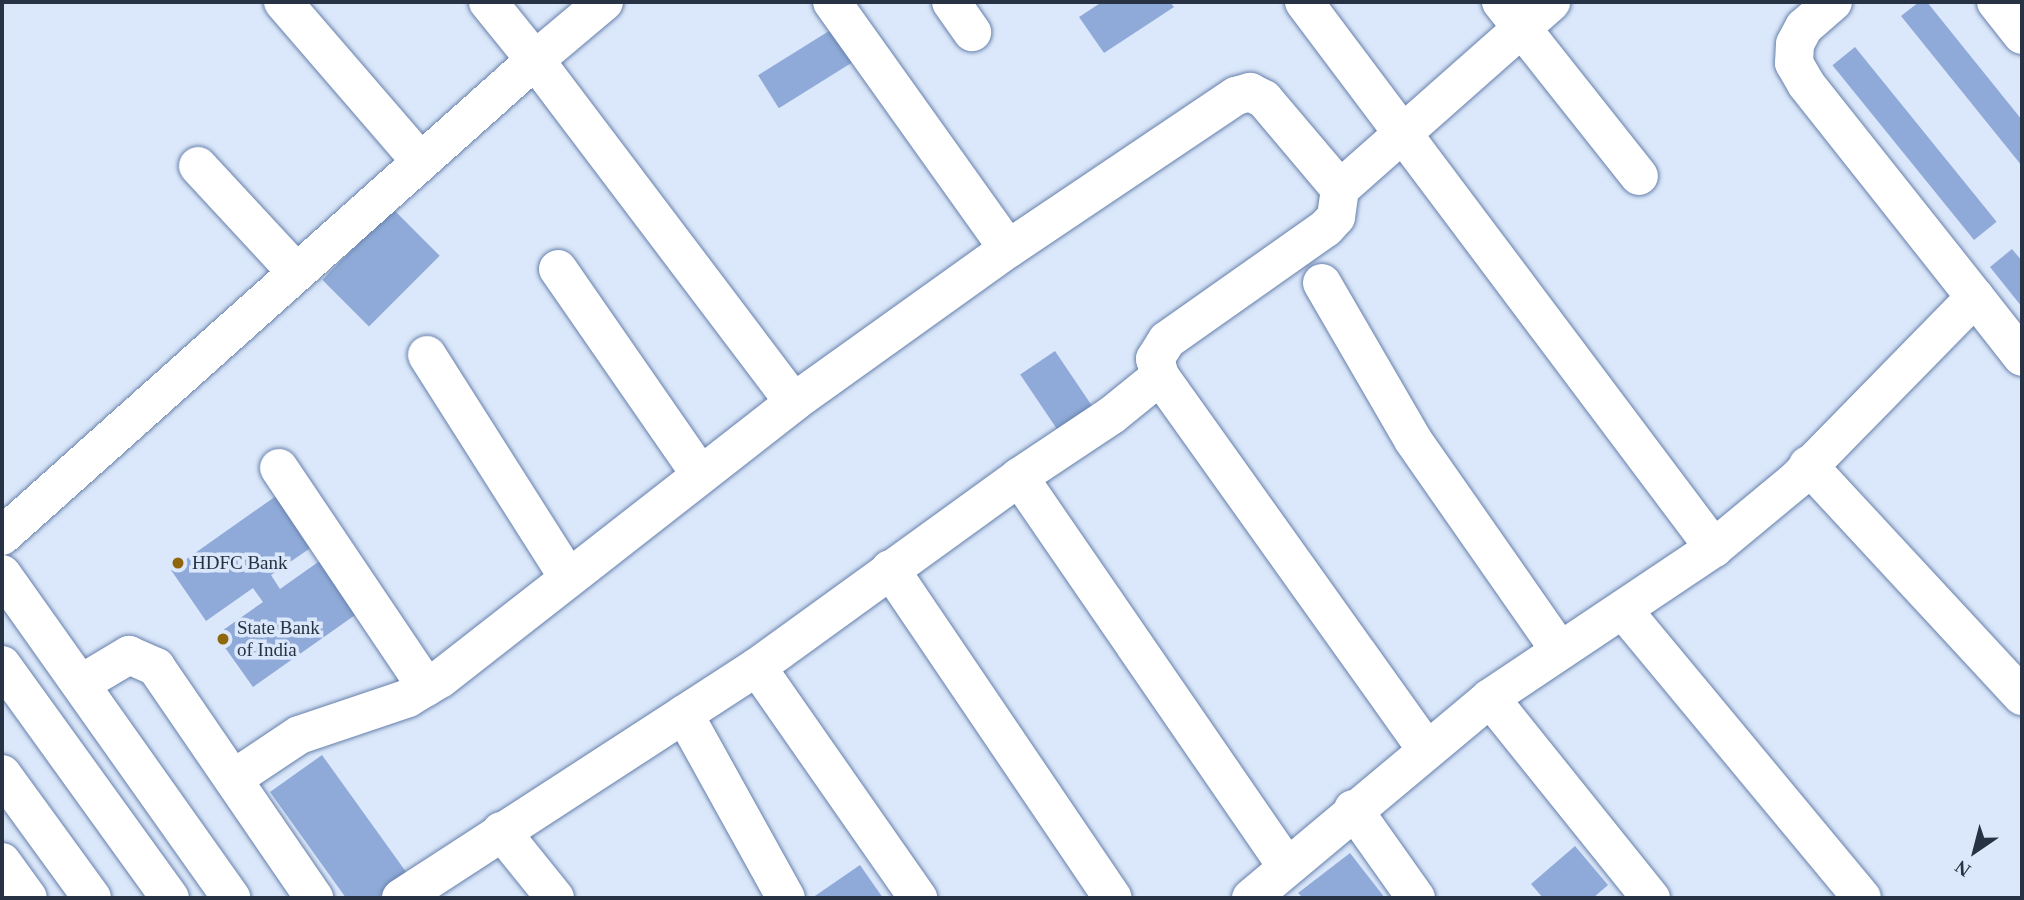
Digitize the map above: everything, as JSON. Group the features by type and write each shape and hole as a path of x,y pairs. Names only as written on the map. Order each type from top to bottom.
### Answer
{"street":[{"path":"283,2 421,162"},
{"path":"488,2 794,402"},
{"path":"2,536 296,272 604,2"},
{"path":"832,2 1008,249"},
{"path":"1304,2 1714,548"},
{"path":"1426,749 1160,376 1155,359 1167,340 1325,228 1336,217 1340,189 1404,133 1512,15 1551,2"},
{"path":"1833,2 1804,27 1796,44 1794,63 1806,84 2022,357"},
{"path":"1996,2 2022,35"},
{"path":"1512,15 1639,176"},
{"path":"233,779 299,735 426,687 794,402 1008,249 1236,96 1251,92 1264,99 1340,189"},
{"path":"198,166 296,272"},
{"path":"558,269 700,474"},
{"path":"1322,283 1413,440 1560,651"},
{"path":"1251,898 1353,809 1490,698 1714,548 1808,465 1975,297"},
{"path":"427,355 568,577"},
{"path":"401,898 757,667 1019,477 1112,415 1160,376"},
{"path":"1808,465 2022,696"},
{"path":"279,468 426,687"},
{"path":"1019,477 1287,867"},
{"path":"890,569 1113,898"},
{"path":"2,574 82,683 231,898"},
{"path":"1623,610 1862,898"},
{"path":"82,683 129,656 156,667 314,898"},
{"path":"2,665 170,898"},
{"path":"757,667 918,898"},
{"path":"1490,698 1651,898"},
{"path":"684,713 786,898"},
{"path":"2,774 92,898"},
{"path":"1353,809 1416,898"},
{"path":"501,831 555,898"},
{"path":"2,862 28,898"}],"building":[{"path":"1102,2 1170,2 1174,7 1104,53 1079,17"},
{"path":"1919,2 1927,2 2022,120 2022,166 1901,16"},
{"path":"837,26 858,59 779,108 758,75"},
{"path":"1855,47 1997,222 1974,240 1832,65"},
{"path":"393,209 440,256 369,326 322,280"},
{"path":"2012,249 2022,261 2022,307 1990,267"},
{"path":"1055,351 1097,414 1063,437 1020,374"},
{"path":"276,496 312,547 271,575 280,589 321,560 358,613 253,687 216,635 263,602 253,588 206,621 171,570"},
{"path":"322,755 409,876 377,898 346,898 270,792"},
{"path":"1575,846 1608,885 1593,898 1543,898 1531,884"},
{"path":"1350,853 1385,898 1303,898 1298,893"},
{"path":"860,865 883,898 812,898"}],"place":[{"name":"HDFC Bank","path":"178,563"},
{"name":"State Bank of India","path":"223,639"}]}
